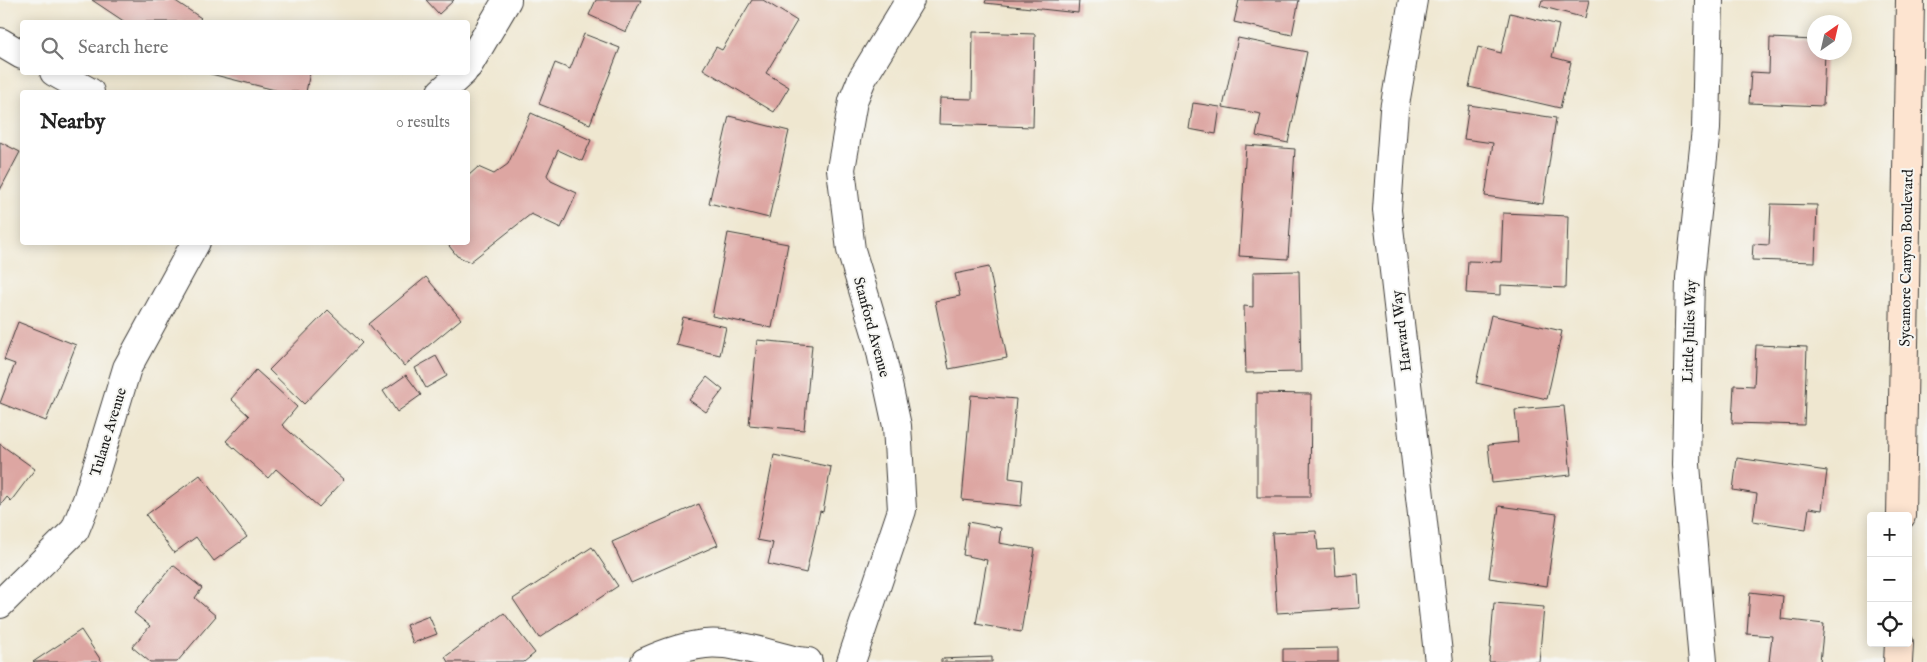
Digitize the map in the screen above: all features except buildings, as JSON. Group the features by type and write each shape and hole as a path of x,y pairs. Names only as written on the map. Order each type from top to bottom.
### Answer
{"street":[{"path":"470,63 507,0"},
{"name":"Stanford Avenue","path":"851,662 902,510 897,426 879,343 851,250 841,169 853,100 862,80 910,0"},
{"name":"Harvard Way","path":"1413,0 1394,110 1387,210 1439,662"},
{"name":"Little Julies Way","path":"1703,662 1686,465 1690,278 1706,129 1709,0"},
{"name":"Sycamore Canyon Boulevard","path":"1901,512 1910,0"},
{"path":"0,42 20,54"},
{"path":"59,75 86,90"},
{"path":"443,90 460,75"},
{"name":"Tulane Avenue","path":"0,604 75,530 87,500 127,368 194,245"},
{"path":"645,662 706,644 731,646 808,662"},
{"path":"1898,647 1898,662"}]}
